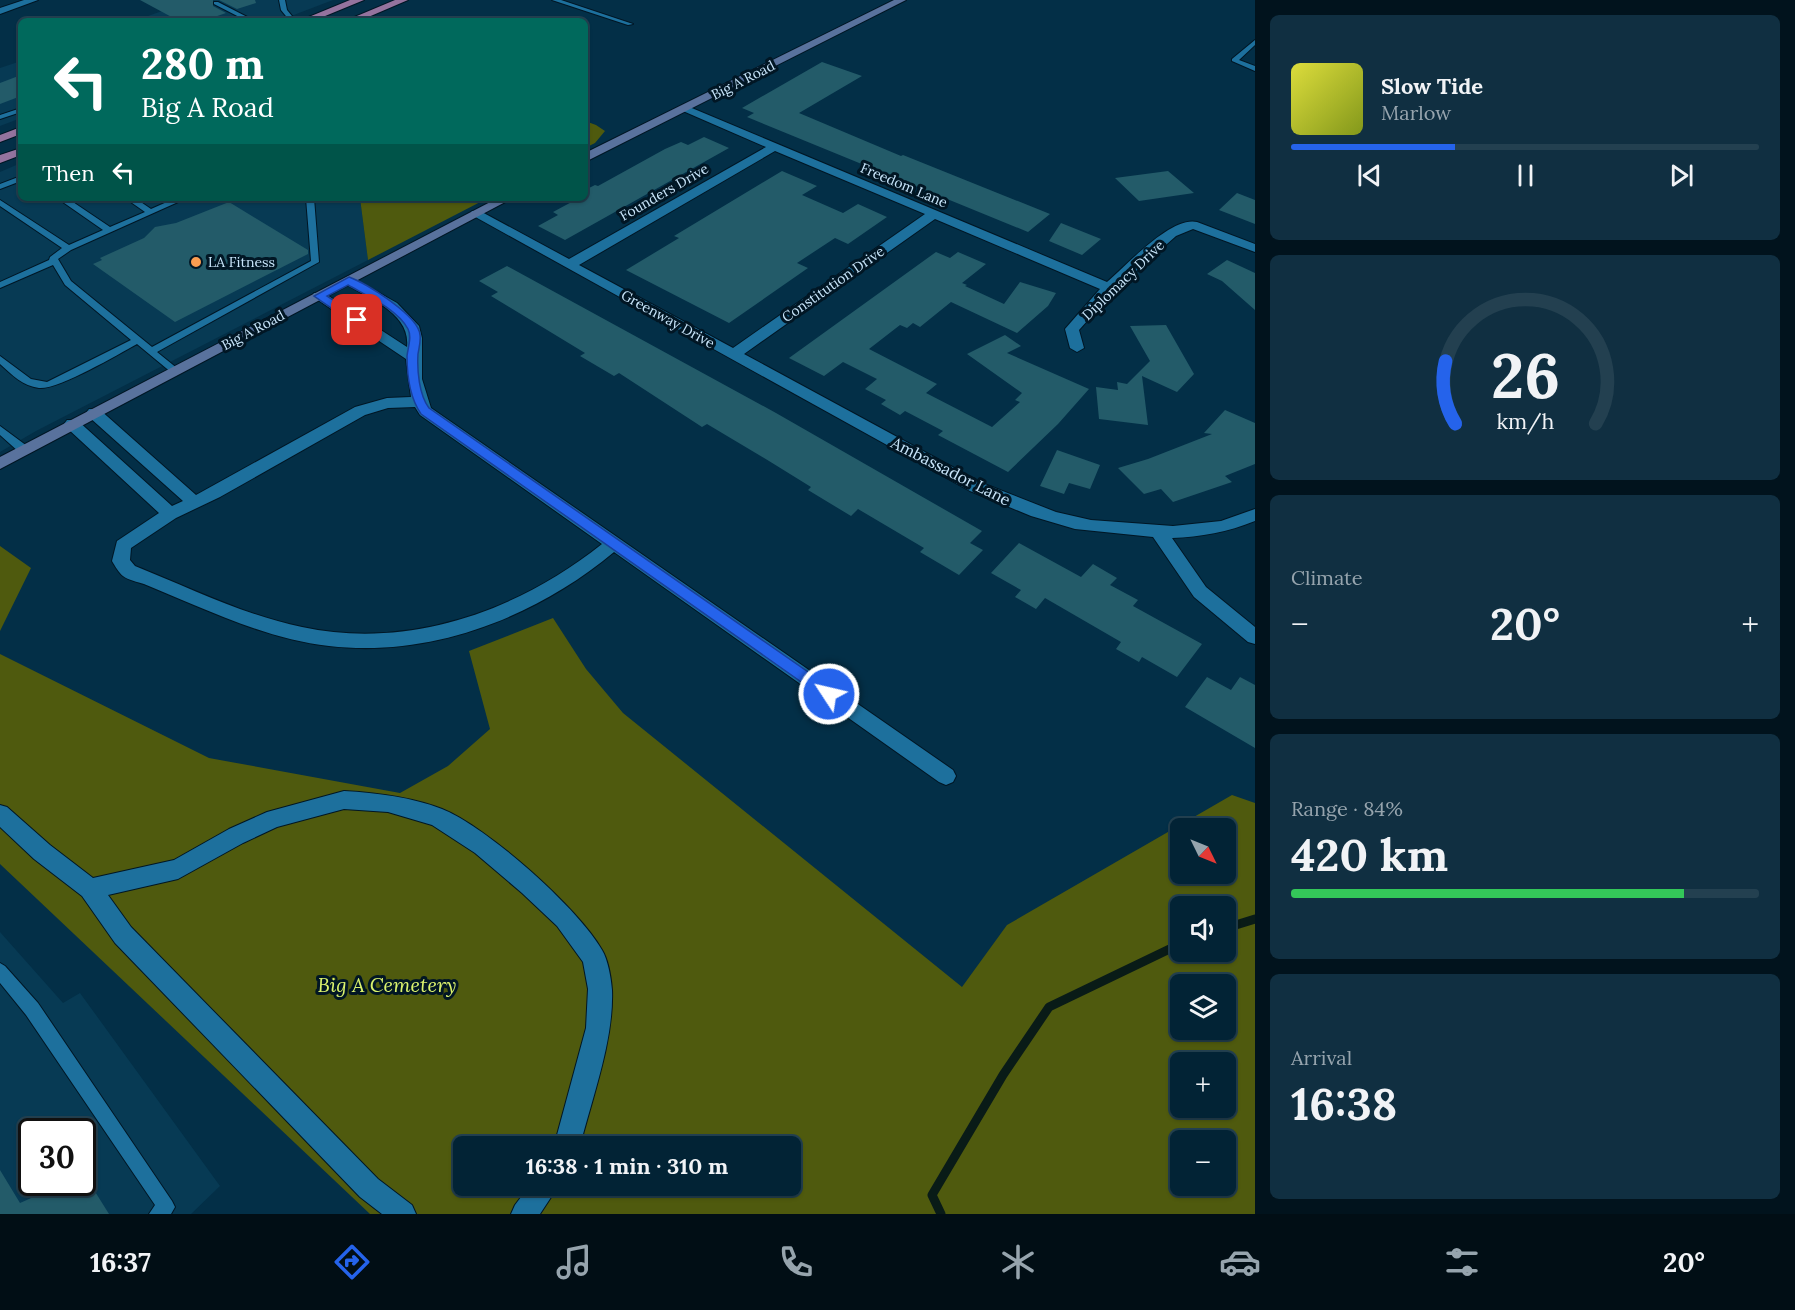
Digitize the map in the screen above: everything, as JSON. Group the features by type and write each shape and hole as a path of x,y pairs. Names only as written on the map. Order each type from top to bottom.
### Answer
{"main road":[{"path":"312,18 359,0"},
{"path":"358,18 403,0"},
{"path":"0,139 18,131"},
{"path":"0,159 18,151"}],"street":[{"path":"2,9 33,0"},
{"name":"Big A Road","path":"588,156 671,114 687,109 901,0"},
{"name":"Freedom Lane","path":"687,109 1109,288"},
{"name":"Founders Drive","path":"569,265 775,146"},
{"name":"Big A Road","path":"0,464 23,449 501,201"},
{"name":"Greenway Drive","path":"476,214 860,424"},
{"name":"Constitution Drive","path":"733,355 934,214"},
{"name":"Diplomacy Drive","path":"1077,348 1072,329 1109,288 1171,233 1193,225 1255,248"},
{"path":"349,280 398,312 412,326 415,334 413,357 418,402 425,411 946,776"},
{"path":"319,296 413,357"},
{"path":"418,402 371,406 214,493 170,514 123,545 121,561 129,571 254,621 329,639 394,639 475,622 518,605 573,575 614,543"},
{"path":"94,413 194,502"},
{"path":"72,424 170,514"},
{"name":"Ambassador Lane","path":"860,424 976,487 1022,507 1076,524 1159,532 1199,532 1233,525 1255,515"},
{"path":"1159,532 1200,592 1255,637"},
{"path":"90,889 178,869 236,836 274,819 344,800 388,803 438,817 483,846 530,886 565,918 594,958 600,989 598,1028 570,1136"},
{"path":"0,814 42,852 90,889 123,935 369,1188 403,1214"},
{"path":"524,1214 538,1196"}],"lane":[{"path":"284,0 284,10 291,18"},
{"path":"555,0 630,24"},
{"path":"216,3 246,18"},
{"path":"1255,42 1234,60 1255,69"},
{"path":"0,117 18,111"},
{"path":"0,187 18,179"},
{"path":"66,201 109,230"},
{"path":"134,201 151,212"},
{"path":"175,371 68,283 53,259 68,248 176,201"},
{"path":"151,351 315,262 310,201"},
{"path":"0,202 68,248"},
{"path":"0,285 55,261"},
{"path":"0,359 29,384 49,385 138,340"},
{"path":"0,429 23,449"},
{"path":"0,971 32,1009 166,1207 158,1214"}],"shaded area":[{"path":"193,0 333,0 286,18 142,18"},
{"path":"18,62 18,119 0,126 0,68"},
{"path":"18,164 18,201 360,201 368,260 36,431 0,452 0,172"},
{"path":"0,932 63,1003 80,993 220,1186 191,1214 0,1214"}],"green space":[{"path":"588,122 605,131 595,143 588,146"},
{"path":"360,201 482,201 368,260"},
{"path":"0,546 31,568 0,631"},
{"name":"Big A Cemetery","path":"553,618 586,669 623,713 962,987 1007,925 1170,831 1170,884 1236,884 1236,818 1192,818 1232,795 1255,803 1255,1214 370,1214 0,864 0,654 209,758 400,793 448,766 490,729 469,651"}],"building":[{"path":"140,0 213,0 213,6 226,13 212,18 173,18"},
{"path":"219,0 255,0 256,3 237,9"},
{"path":"822,62 862,76 799,113 901,156 1050,214 1028,232 747,117 754,113 742,108"},
{"path":"18,76 18,97 0,104 0,83"},
{"path":"704,137 729,148 565,240 538,226 558,215 553,212 573,201 588,201 588,188 598,186 681,142 688,145"},
{"path":"782,171 817,186 802,195 843,213 858,204 887,217 848,244 835,238 797,263 808,268 729,323 626,270 679,238 674,236"},
{"path":"1168,171 1194,193 1139,201 1115,178"},
{"path":"1237,193 1255,200 1255,224 1219,210"},
{"name":"LA Fitness","path":"229,202 308,250 308,254 175,322 93,264 102,260 100,258 144,238 155,227 176,223"},
{"path":"1061,223 1101,239 1082,255 1049,241"},
{"path":"936,252 950,258 958,252 986,264 962,283 1004,304 1020,282 1056,293 1048,306 1017,333 951,302 920,327 913,323 907,328 900,325 869,349 937,384 926,393 992,427 1020,402 1015,400 1022,393 967,354 1005,335 1021,346 1007,353 1089,389 1058,424 1008,472 938,435 943,431 905,411 900,415 881,404 886,400 865,389 877,379 843,362 824,376 789,358"},
{"path":"1227,260 1255,273 1255,310 1222,281 1207,274"},
{"path":"507,266 776,413 982,531 970,543 983,550 959,575 920,552 924,548 858,509 851,516 808,490 811,487 707,424 702,427 619,373 614,376 580,356 585,353 491,296 498,292 479,281"},
{"path":"1166,325 1194,374 1177,392 1142,376 1148,425 1099,419 1096,387 1118,390 1117,382 1127,384 1150,361 1130,326"},
{"path":"1225,410 1255,423 1255,464 1225,476 1232,482 1173,502 1161,489 1144,494 1118,468 1212,434 1204,433"},
{"path":"1057,450 1100,465 1090,489 1069,483 1064,494 1040,486"},
{"path":"1019,543 1081,577 1093,564 1117,578 1110,585 1138,600 1133,606 1202,644 1177,677 1142,657 1139,662 1116,649 1121,642 1045,598 1036,609 1015,597 1021,590 991,573"},
{"path":"1207,677 1231,690 1240,677 1255,685 1255,748 1185,707"},
{"path":"0,1170 20,1203 36,1196 96,1196 96,1193 109,1214 0,1214"}],"waterway":[{"path":"1236,925 1255,919"},
{"path":"941,1214 932,1195 1003,1075 1049,1007 1170,949"}],"place":[{"name":"LA Fitness","path":"196,262"}],"route":[{"path":"357,320 319,296 349,280 398,312 412,326 415,334 413,357 418,402 425,411 829,694"}]}
